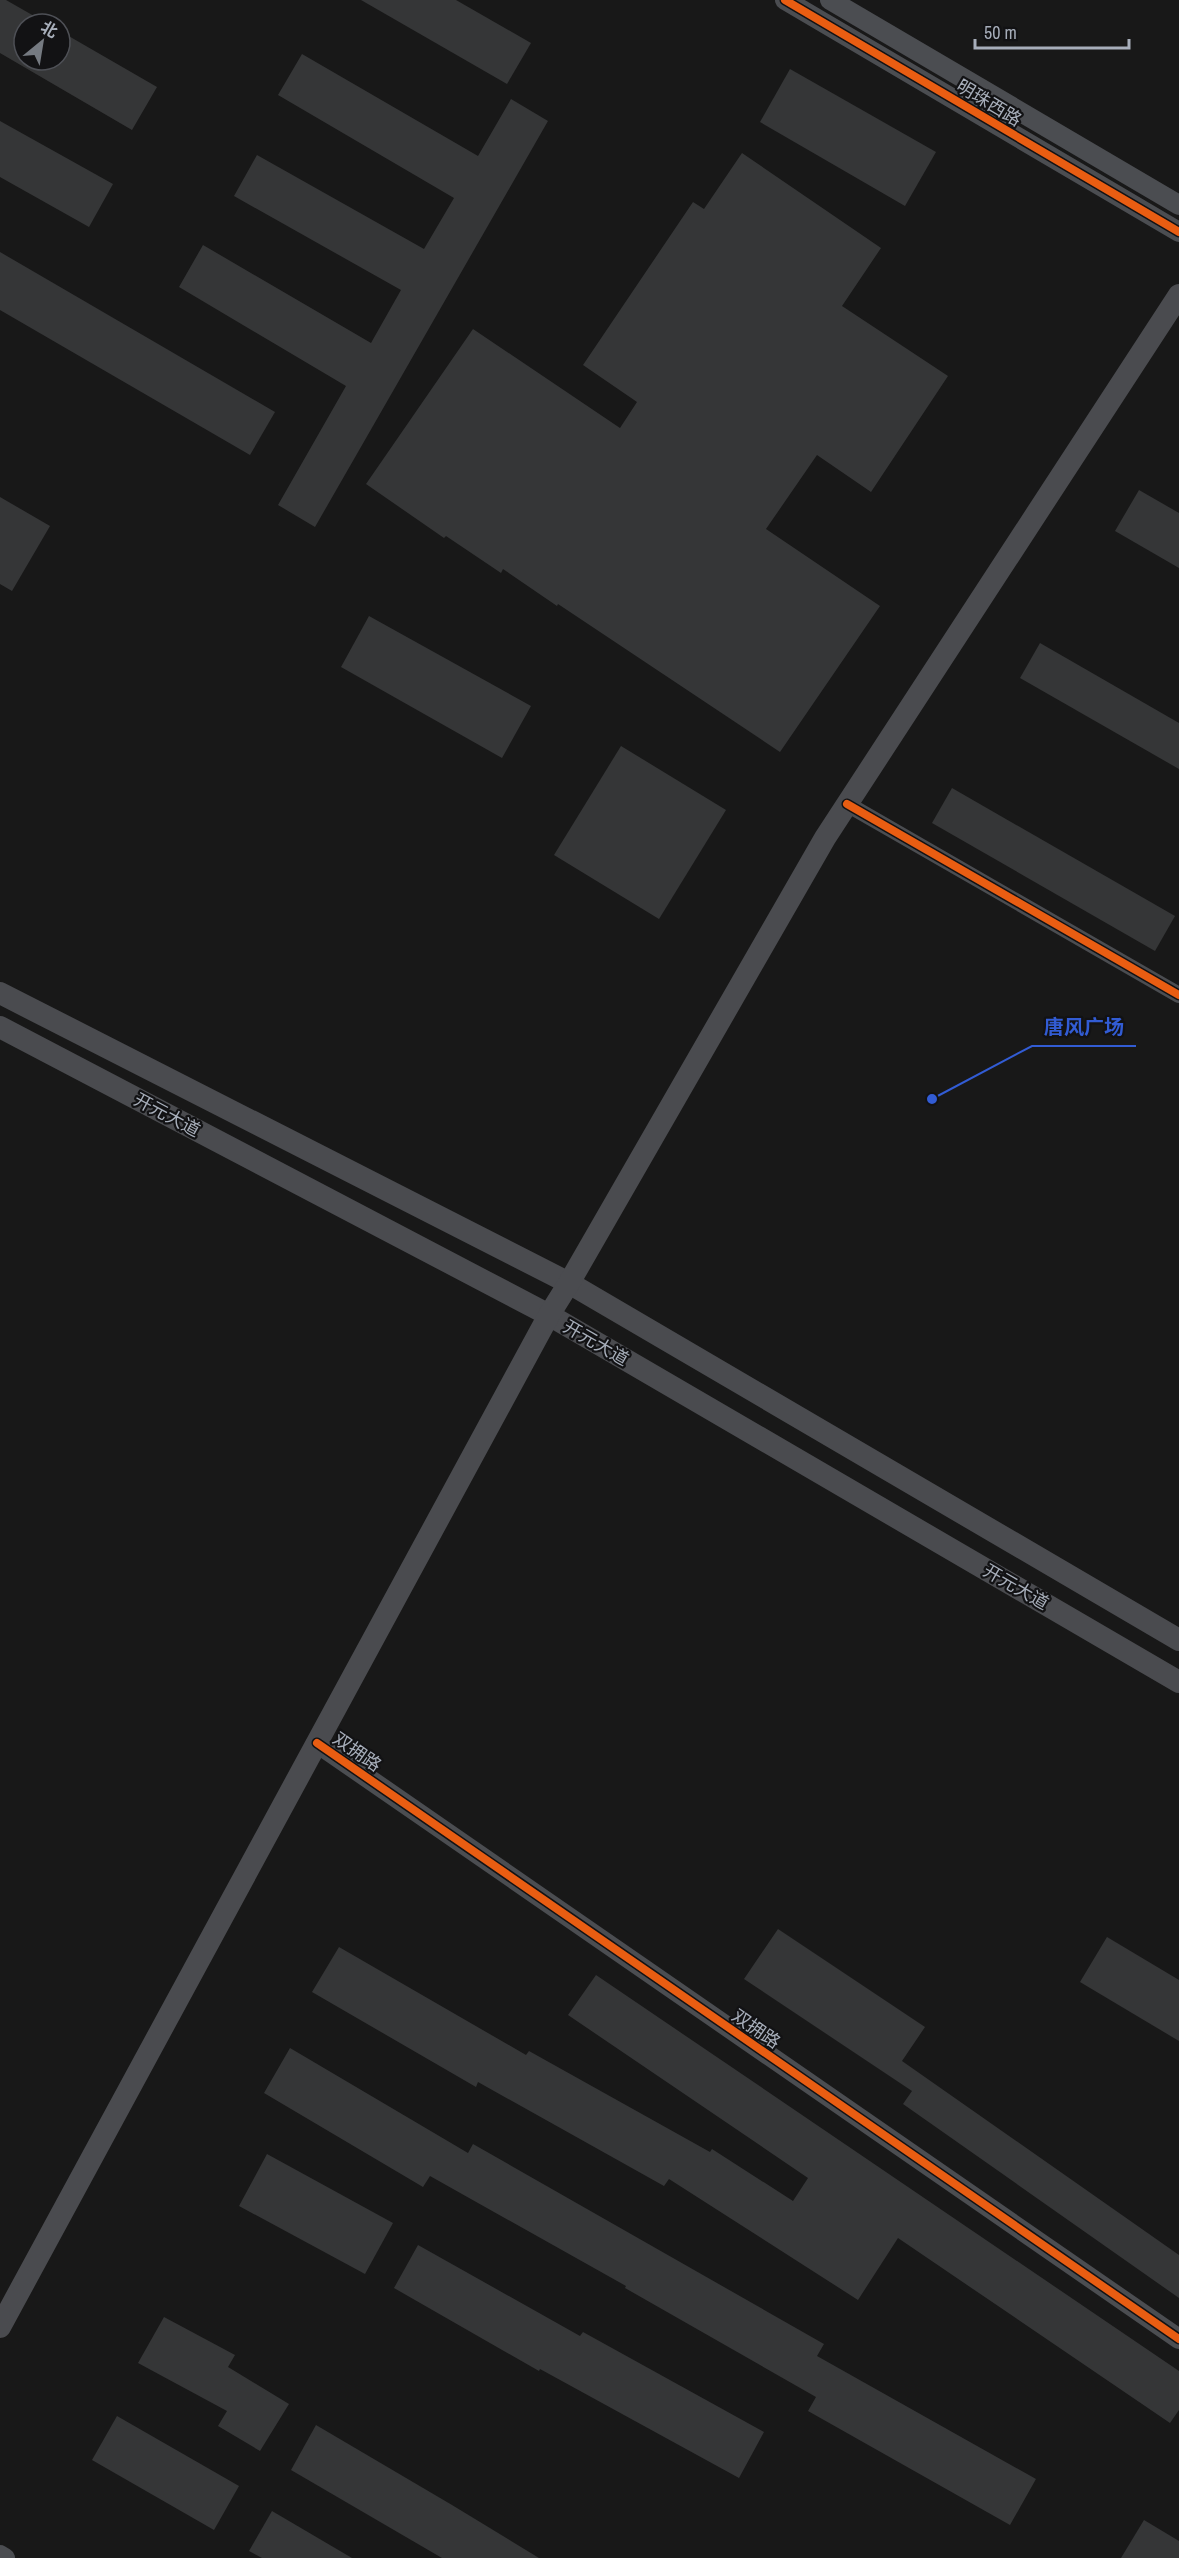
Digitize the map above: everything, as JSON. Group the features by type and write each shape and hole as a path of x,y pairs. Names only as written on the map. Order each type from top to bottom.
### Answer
{"main road":[{"path":"0,2327 549,1315 825,838 1179,295"},
{"name":"开元大道","path":"0,993 569,1283 1179,1640"},
{"name":"开元大道","path":"0,1027 549,1315 1179,1682"}],"street":[{"name":"明珠西路","path":"785,0 1179,232"},
{"name":"明珠西路","path":"830,0 1179,206"},
{"path":"847,804 1179,995"},
{"name":"双拥路","path":"317,1743 1179,2339"},
{"path":"0,2555 5,2558"}],"building":[{"path":"0,0 6,0 27,12 12,12 12,60 0,53"},
{"path":"361,0 456,0 531,43 507,84"},
{"path":"72,38 157,87 132,130 33,72 72,72"},
{"path":"302,54 478,156 511,99 548,121 315,527 278,505 346,386 179,287 203,245 371,343 401,290 234,196 257,155 424,249 454,198 278,95"},
{"path":"790,69 936,152 905,206 760,122"},
{"path":"0,121 113,184 89,227 0,177"},
{"path":"742,153 881,248 842,306 948,376 871,492 817,455 766,529 880,606 780,752 558,604 557,606 503,569 501,573 446,536 444,538 366,484 473,329 620,428 637,402 583,365 693,202 704,209"},
{"path":"0,252 275,412 250,455 0,310"},
{"path":"1139,490 1179,513 1179,568 1115,531"},
{"path":"0,497 50,526 12,591 0,584"},
{"path":"369,616 531,706 502,758 341,667"},
{"path":"1040,643 1179,723 1179,769 1020,678"},
{"path":"621,746 726,810 659,919 554,855"},
{"path":"952,788 1175,916 1155,951 932,823"},
{"path":"778,1929 925,2027 902,2061 1179,2255 1179,2298 903,2104 912,2091 744,1979"},
{"path":"1107,1937 1179,1980 1179,2041 1080,1982"},
{"path":"339,1947 526,2055 529,2051 710,2152 712,2149 793,2201 808,2178 568,2015 596,1975 1179,2371 1179,2410 1170,2423 898,2238 858,2300 669,2179 664,2186 478,2082 476,2087 312,1992"},
{"path":"290,2048 468,2153 473,2144 824,2344 817,2356 1036,2479 1010,2525 808,2411 816,2397 625,2288 626,2286 430,2176 423,2187 264,2093"},
{"path":"267,2154 393,2223 365,2274 239,2206"},
{"path":"418,2245 580,2336 583,2332 764,2432 739,2478 540,2369 539,2371 394,2288"},
{"path":"164,2317 235,2355 228,2367 289,2404 260,2451 218,2426 227,2411 138,2363"},
{"path":"117,2416 239,2486 214,2530 92,2460"},
{"path":"316,2425 539,2558 442,2558 291,2470"},
{"path":"272,2511 352,2558 262,2558 249,2551"},
{"path":"1144,2520 1179,2541 1179,2558 1121,2558"}],"cycle path":[{"path":"785,0 1179,232"},
{"path":"847,804 1179,995"},
{"path":"317,1743 1179,2339"}],"place":[{"name":"唐风广场","path":"932,1099"}]}
